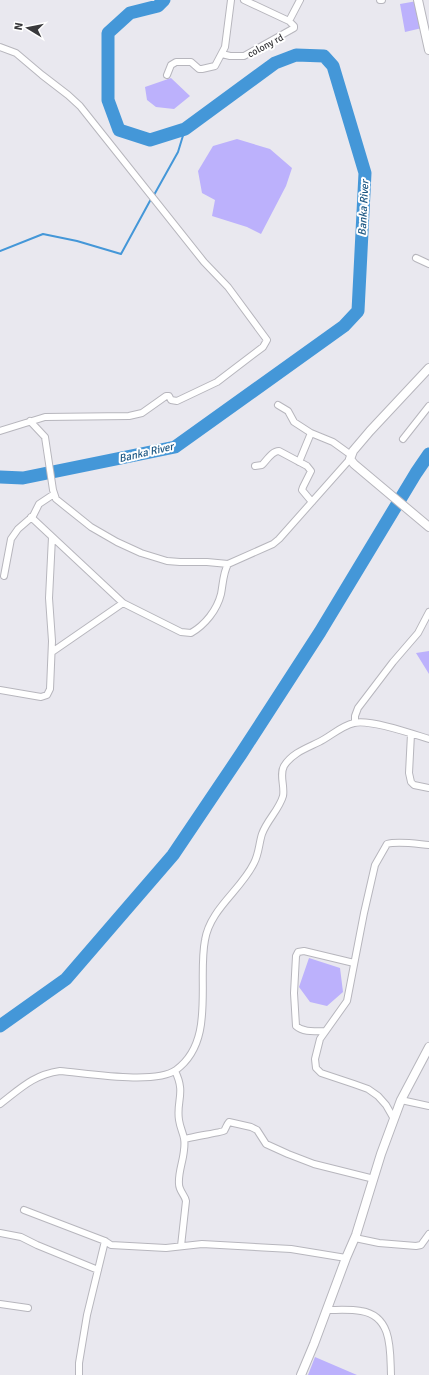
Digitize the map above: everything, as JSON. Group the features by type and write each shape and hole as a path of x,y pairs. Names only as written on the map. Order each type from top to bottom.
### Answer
{"main road":[{"path":"418,0 429,48"},
{"path":"429,368 370,432 350,457 354,464 429,527"},
{"path":"301,1375 355,1238 400,1100 429,1047"}],"street":[{"path":"167,75 171,65 176,62 191,62 199,69 207,69 215,66 225,47 231,0"},
{"name":"colony rd","path":"222,54 230,56 244,56 258,50 294,28 292,23 289,21 244,0"},
{"path":"289,21 300,0"},
{"path":"0,47 16,53 75,101 88,115 204,262 228,287 266,336 267,340 266,344 206,388 177,401 172,400 169,396 166,396 150,408 137,415 45,417 0,431"},
{"path":"416,258 429,264"},
{"path":"30,421 45,437 51,494 60,503 91,527 117,542 141,553 167,561 228,564 273,544 279,539 350,457 333,442 311,433 294,422 288,412 278,405"},
{"path":"403,439 429,406"},
{"path":"299,462 311,433"},
{"path":"255,466 262,465 276,451 279,451 307,466 311,472 302,490 312,502"},
{"path":"4,576 11,539 18,529 31,518 39,504 51,494"},
{"path":"31,518 123,603 181,632 191,633 209,617 217,605 221,595 228,564"},
{"path":"0,690 41,697 47,695 51,684 52,652 49,598 52,537"},
{"path":"52,652 123,603"},
{"path":"355,722 356,711 362,702 418,633 429,612"},
{"path":"0,1104 29,1081 49,1073 60,1071 139,1078 164,1075 175,1071 184,1063 191,1053 199,1035 203,1015 204,947 208,931 213,919 249,873 255,861 262,834 280,804 283,794 282,770 285,764 296,753 355,722 388,727 429,739"},
{"path":"411,734 410,782 414,785 429,788"},
{"path":"394,1119 386,1105 378,1096 368,1089 321,1074 316,1068 315,1059 320,1039 347,1001 375,865 382,851 387,844 394,842 429,845"},
{"path":"325,1031 306,1031 296,1026 294,993 296,956 298,952 304,951 354,963"},
{"path":"175,1071 179,1080 180,1088 178,1120 185,1139 179,1183 179,1187 186,1201 181,1246"},
{"path":"400,1100 429,1106"},
{"path":"185,1139 202,1134 222,1132 229,1122 243,1124 257,1130 266,1144 288,1154 314,1164 374,1179"},
{"path":"24,1210 105,1241 111,1245 166,1248 202,1244 291,1250 346,1258"},
{"path":"0,1233 21,1237 98,1270"},
{"path":"355,1238 379,1243 416,1246 421,1245 429,1234"},
{"path":"79,1375 83,1334 105,1241"},
{"path":"0,1304 28,1308"},
{"path":"327,1310 363,1311 376,1317 383,1324 389,1336 391,1375"}],"shaded area":[{"path":"417,1 422,28 405,32 400,4"},
{"path":"171,78 190,96 174,109 156,107 147,100 145,87"},
{"path":"237,139 270,149 292,168 286,186 261,234 247,227 212,216 215,200 202,193 198,171 213,146"},
{"path":"429,651 429,674 416,653"},
{"path":"309,958 340,968 343,992 327,1006 310,1002 299,987"},
{"path":"315,1357 357,1375 308,1375"}],"waterway":[{"name":"Banka River","path":"0,477 23,478 175,447 344,326 358,311 365,173 333,66 324,56 296,55 275,63 185,129 150,140 119,130 108,100 108,33 130,13 158,6 164,0"},
{"path":"154,195 178,152 185,129"},
{"path":"0,251 43,234 77,241 121,254 151,199"},
{"path":"0,1026 66,979 173,855 320,632 429,454"}]}
